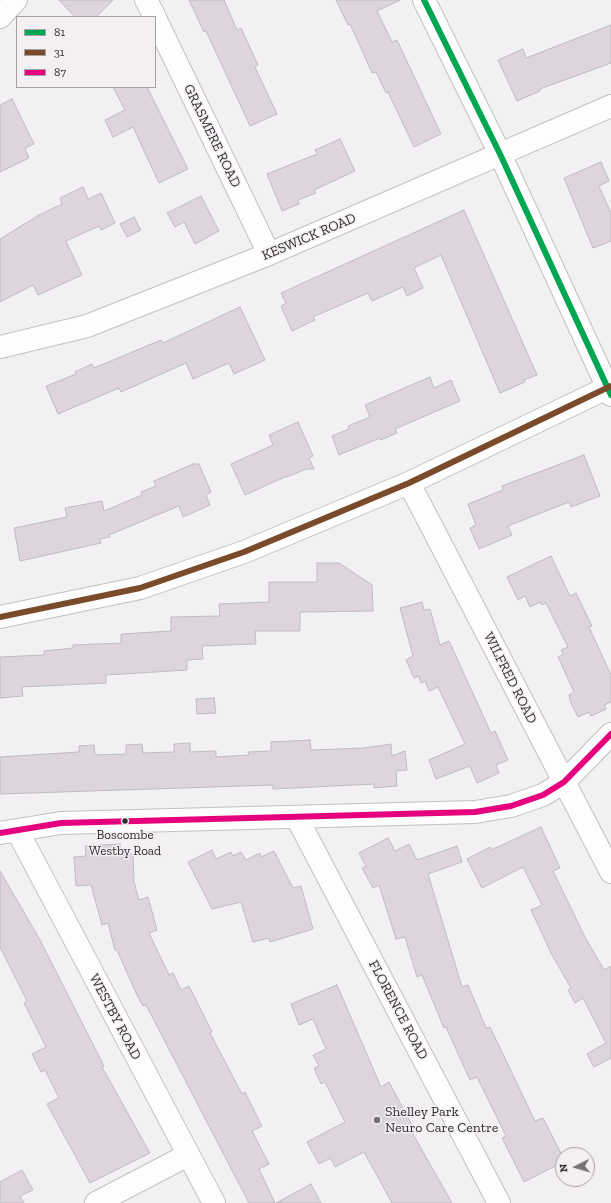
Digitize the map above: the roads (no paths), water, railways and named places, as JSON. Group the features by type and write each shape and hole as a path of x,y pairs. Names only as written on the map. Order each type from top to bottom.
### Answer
{"street":[{"path":"0,17 16,0"},
{"name":"GRASMERE ROAD","path":"146,0 154,16"},
{"path":"0,617 140,588 244,552 409,483 610,389 500,154 424,0"},
{"name":"GRASMERE ROAD","path":"156,19 269,254"},
{"name":"KESWICK ROAD","path":"0,347 87,326 269,254 611,106"},
{"name":"WILFRED ROAD","path":"409,483 611,872"},
{"path":"9,833 61,823 296,818 474,812 511,806 543,795 564,782 611,734"},
{"name":"FLORENCE ROAD","path":"296,818 499,1203"},
{"name":"WESTBY ROAD","path":"9,833 214,1203"},
{"path":"96,1203 188,1155"}],"place":[{"name":"Boscombe Westby Road","path":"125,821"},
{"name":"Shelley Park Neuro Care Centre","path":"377,1120"}]}
